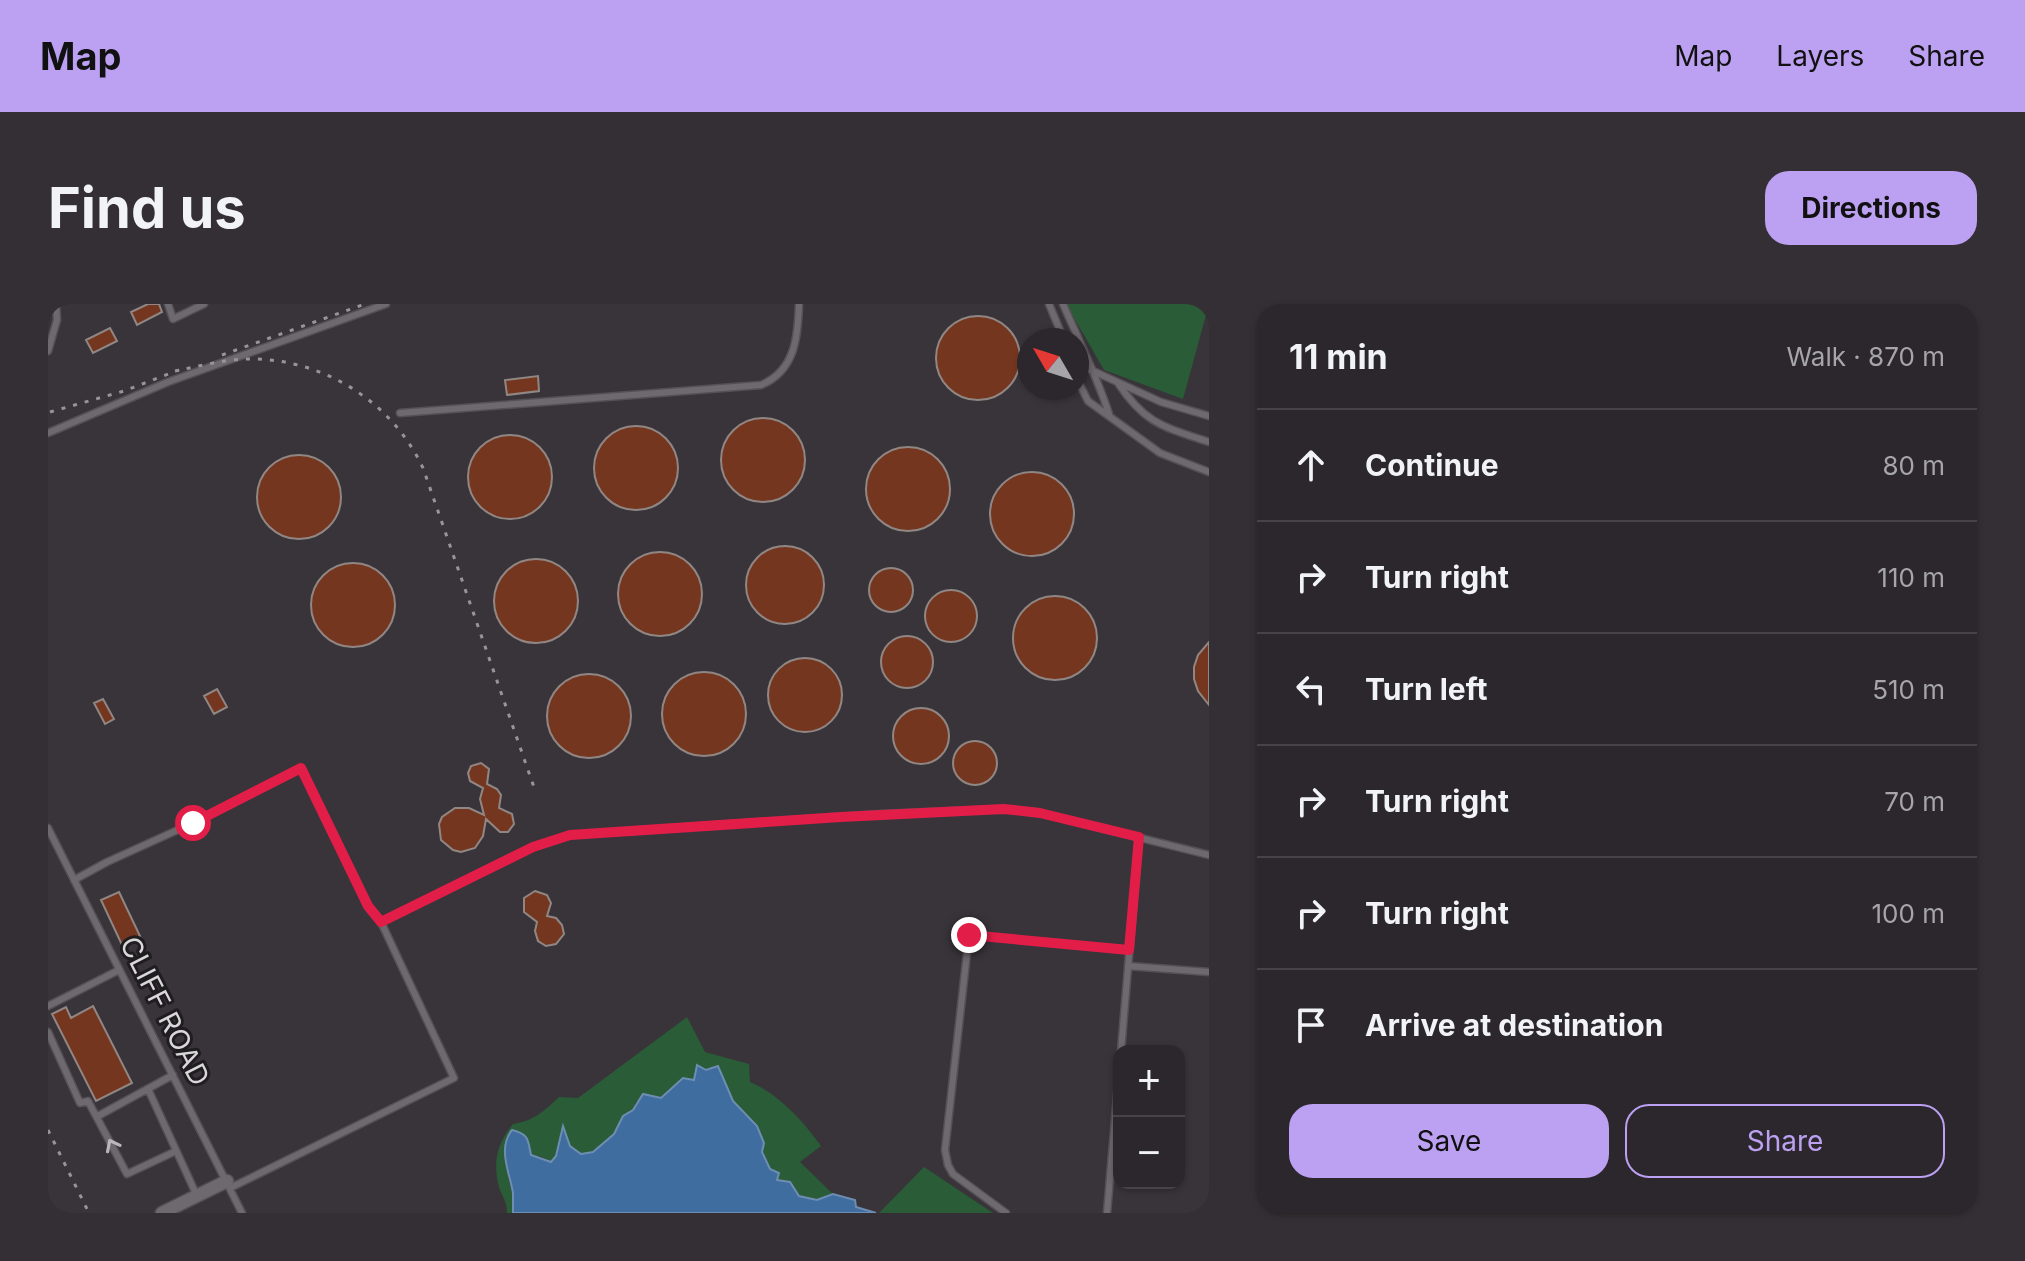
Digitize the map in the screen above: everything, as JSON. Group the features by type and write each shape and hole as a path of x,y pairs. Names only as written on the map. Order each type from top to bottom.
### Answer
{"street":[{"path":"162,1213 228,1185"}],"lane":[{"path":"48,351 57,320 56,304"},
{"path":"168,304 173,319 204,304"},
{"path":"48,433 168,382 386,304"},
{"path":"400,413 761,385 788,365 798,327 799,304"},
{"path":"1049,304 1059,328"},
{"path":"1063,304 1091,370 1099,380 1110,416"},
{"path":"1091,370 1161,402 1209,416"},
{"path":"1118,382 1134,407 1159,426 1209,442"},
{"path":"1088,400 1160,453 1209,472"},
{"path":"74,880 301,768 368,906 381,922 454,1078 228,1185"},
{"path":"381,922 533,847 570,835 1004,809 1040,813 1209,855"},
{"name":"CLIFF ROAD","path":"48,828 242,1213"},
{"path":"1121,1045 1139,837"},
{"path":"1006,1213 953,1174 945,1150 969,935 1129,950"},
{"path":"1128,966 1209,972"},
{"path":"48,1006 119,970"},
{"path":"48,1032 80,1103 88,1101 98,1116 127,1174 176,1151"},
{"path":"98,1116 173,1075"},
{"path":"148,1089 197,1196"},
{"path":"1107,1213 1115,1117"}],"green space":[{"path":"1066,304 1209,304 1183,399 1104,370 1089,344 1089,328 1080,328"},
{"path":"687,1017 705,1052 749,1064 750,1082 781,1101 807,1128 821,1146 800,1162 833,1194 817,1200 799,1196 790,1182 776,1180 779,1173 770,1170 757,1126 733,1101 721,1075 683,1079 660,1099 636,1102 614,1133 593,1152 581,1154 570,1146 564,1128 556,1156 551,1162 531,1155 529,1146 508,1178 513,1192 513,1213 507,1213 496,1167 500,1145 513,1124 533,1118 559,1097 578,1098"},
{"path":"924,1167 993,1213 879,1213"}],"water":[{"path":"697,1065 706,1070 718,1066 733,1101 757,1126 764,1143 762,1152 770,1169 779,1173 777,1180 790,1182 799,1196 817,1200 833,1194 855,1200 856,1207 876,1213 513,1213 513,1193 505,1153 512,1130 527,1138 531,1155 551,1162 556,1156 563,1126 570,1146 581,1154 593,1152 614,1134 623,1116 633,1110 643,1094 661,1098 683,1078 694,1080"}],"building":[{"path":"148,304 159,304 162,312 137,325 131,312"},
{"path":"970,316 986,316 1002,323 1017,342 1017,374 1002,393 986,400 970,400 954,393 943,382 936,366 936,350 943,334 954,323"},
{"path":"110,328 117,341 93,353 86,340"},
{"path":"538,376 539,391 507,395 505,380"},
{"path":"755,418 771,418 787,425 798,436 805,460 802,476 793,490 771,502 755,502 739,495 728,484 721,468 721,452 728,436 739,425"},
{"path":"628,426 644,426 660,433 671,444 678,468 675,484 666,498 644,510 628,510 612,503 601,492 594,476 594,460 601,444 612,433"},
{"path":"502,435 518,435 534,442 545,453 552,477 549,493 540,507 518,519 502,519 486,512 475,501 468,485 468,469 475,453 486,442"},
{"path":"900,447 916,447 932,454 943,465 950,489 947,505 938,519 916,531 900,531 884,524 873,513 866,497 866,481 873,465 884,454"},
{"path":"291,455 307,455 323,462 334,473 341,497 338,513 329,527 307,539 291,539 275,532 264,521 257,505 257,489 264,473 275,462"},
{"path":"1024,472 1040,472 1056,479 1067,490 1074,514 1071,530 1062,544 1040,556 1024,556 1008,549 997,538 990,522 990,506 997,490 1008,479"},
{"path":"785,546 800,549 812,558 821,570 824,585 821,600 812,612 800,621 785,624 770,621 758,612 749,600 746,585 749,570 758,558 770,549"},
{"path":"652,552 668,552 684,559 695,570 702,594 699,610 690,624 668,636 652,636 636,629 625,618 618,602 618,586 625,570 636,559"},
{"path":"528,559 544,559 560,566 571,577 578,601 575,617 566,631 544,643 528,643 512,636 501,625 494,609 494,593 501,577 512,566"},
{"path":"345,563 361,563 377,570 388,581 395,605 392,621 383,635 361,647 345,647 329,640 318,629 311,613 311,597 318,581 329,570"},
{"path":"891,568 907,574 913,590 907,606 891,612 875,606 869,590 875,574"},
{"path":"951,590 970,597 977,616 970,635 951,642 932,635 925,616 932,597"},
{"path":"1047,596 1063,596 1079,603 1090,614 1097,638 1094,654 1085,668 1063,680 1047,680 1031,673 1020,662 1013,646 1013,630 1020,614 1031,603"},
{"path":"907,636 926,643 933,662 926,681 907,688 888,681 881,662 888,643"},
{"path":"1209,642 1209,705 1198,691 1194,667 1198,655"},
{"path":"805,658 819,661 831,669 839,681 842,695 839,709 831,721 819,729 805,732 791,729 779,721 771,709 768,695 771,681 779,669 791,661"},
{"path":"696,672 712,672 728,679 739,690 746,714 743,730 734,744 712,756 696,756 680,749 669,738 662,722 662,706 669,690 680,679"},
{"path":"581,674 597,674 613,681 624,692 631,716 628,732 619,746 597,758 581,758 565,751 554,740 547,724 547,708 554,692 565,681"},
{"path":"217,689 227,707 214,714 204,696"},
{"path":"103,699 114,719 105,724 94,703"},
{"path":"921,708 940,717 949,736 940,755 921,764 902,755 893,736 902,717"},
{"path":"975,741 990,748 997,763 990,778 975,785 960,778 953,763 960,748"},
{"path":"481,763 489,769 487,784 501,795 499,808 512,814 514,824 508,832 500,832 486,819 483,836 475,848 461,852 453,850 441,840 439,824 442,817 455,808 469,808 484,815 480,799 483,788 470,781 468,773 471,766"},
{"path":"535,891 547,895 551,903 547,916 556,918 562,925 564,934 556,944 546,946 538,941 535,931 537,922 524,912 524,898"},
{"path":"119,892 140,936 122,945 101,900"},
{"path":"93,1006 132,1083 96,1101 52,1014 66,1007 71,1018"}],"railway":[{"path":"222,355 365,304"},
{"path":"175,371 245,359 308,368 355,390 394,424 423,468 536,793"},
{"path":"50,412 124,391 184,368"},
{"path":"48,1130 89,1213"}],"route":[{"path":"193,823 301,768 368,906 381,922 533,847 570,835 1004,809 1040,813 1139,837 1129,950 969,935"}]}
